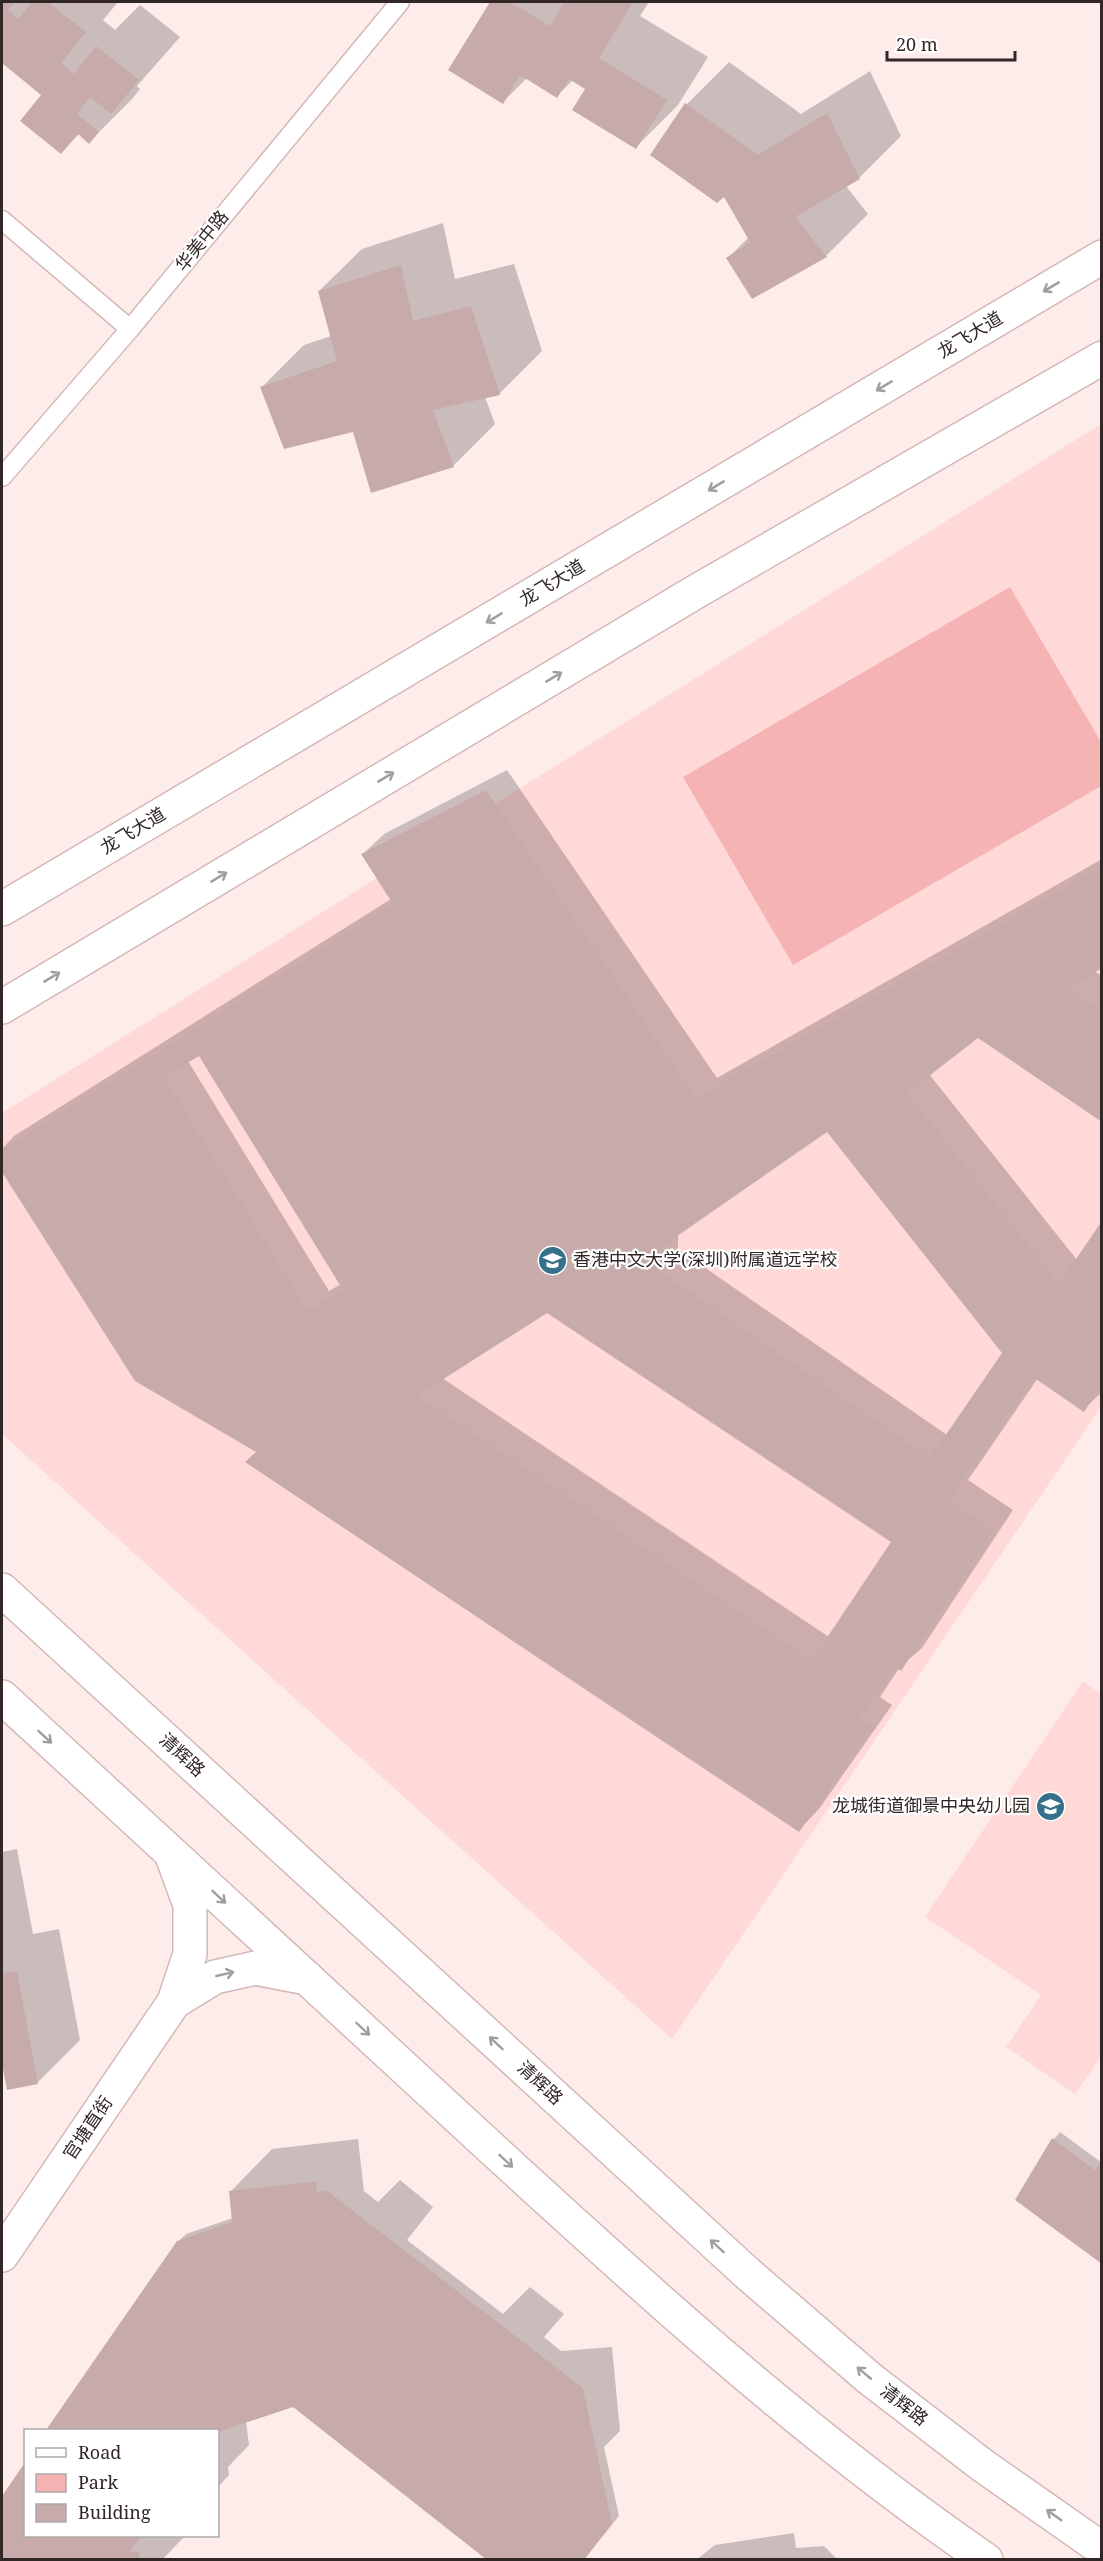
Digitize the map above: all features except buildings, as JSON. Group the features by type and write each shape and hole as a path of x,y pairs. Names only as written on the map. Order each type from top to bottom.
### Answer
{"street":[{"name":"龙飞大道","path":"2,909 1101,257"},
{"path":"2,1007 697,591 1101,358"},
{"name":"清辉路","path":"2,1590 747,2273 879,2385 982,2465 1101,2549"},
{"path":"2,1697 612,2259 725,2358 846,2458 986,2559"},
{"name":"官塘直街","path":"2,2255 174,2002 190,1954 190,1905 171,1853"},
{"name":"官塘直街","path":"174,2002 215,1977 255,1968 307,1978"}],"lane":[{"name":"华美中路","path":"2,477 130,328 400,2"},
{"path":"2,220 130,328"}],"shaded area":[{"name":"香港中文大学(深圳)附属道远学校","path":"1101,424 1101,1407 672,2039 2,1434 2,1113"},
{"name":"龙城街道御景中央幼儿园","path":"1083,1681 1101,1694 1102,2055 1075,2094 1006,2047 1041,1995 925,1917"}],"green space":[{"path":"1010,587 1101,742 1101,786 793,965 683,777"}],"place":[{"name":"香港中文大学(深圳)附属道远学校","path":"552,1260"},
{"name":"龙城街道御景中央幼儿园","path":"1051,1806"}]}
